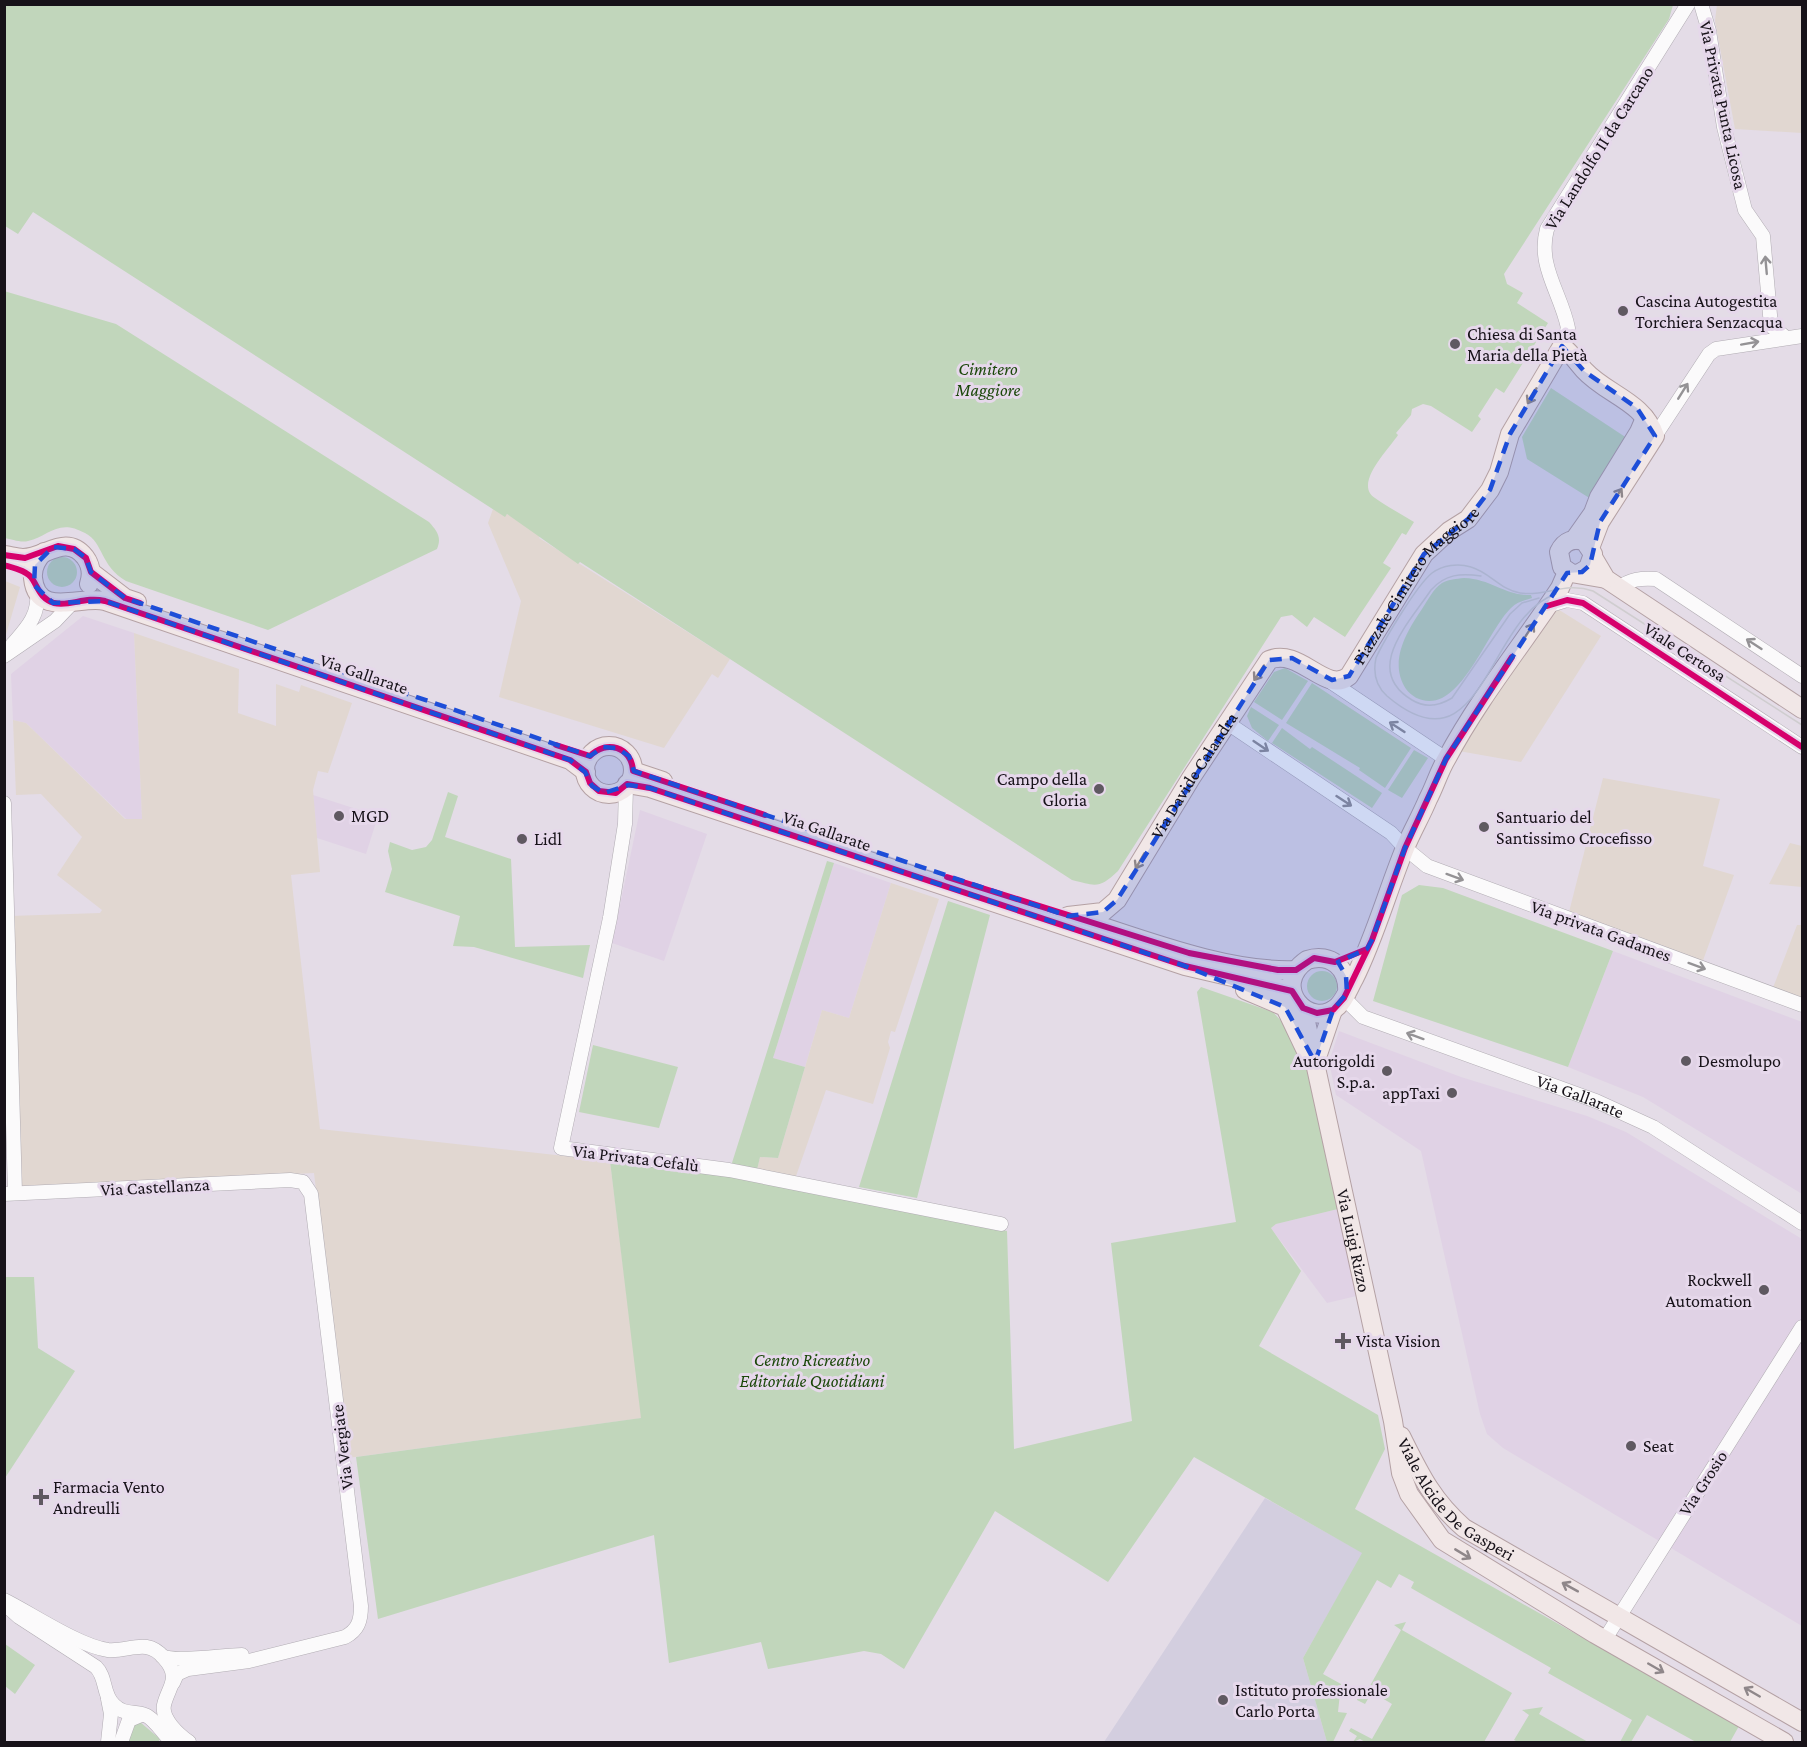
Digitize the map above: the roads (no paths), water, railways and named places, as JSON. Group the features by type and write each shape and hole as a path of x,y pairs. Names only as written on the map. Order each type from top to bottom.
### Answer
{"main road":[{"path":"1185,966 1285,1007 1301,1045 1315,1062 1341,1001 1367,949 1405,848 1446,759 1547,606 1573,573 1588,568 1600,522 1655,436 1638,408 1584,370 1571,353 1565,339"},
{"name":"Piazzale Cimitero Maggiore","path":"1325,678 1338,681 1349,676 1424,554 1449,531 1468,519 1490,490 1499,472 1510,434 1565,339"},
{"path":"1574,540 1593,513 1599,497 1645,418"},
{"path":"1573,573 1559,562 1559,552 1565,543 1574,540 1582,541 1592,553"},
{"name":"Via Gallarate","path":"4,555 25,558 58,546 74,549 86,558 91,573 125,598 588,764"},
{"path":"35,585 35,565 44,552"},
{"name":"Viale Certosa","path":"1592,553 1613,584"},
{"name":"Via Gallarate","path":"4,565 20,570 53,603 105,601 570,760 588,764"},
{"path":"75,601 88,588 91,573"},
{"name":"Viale Certosa","path":"1573,573 1613,584 1803,709"},
{"name":"Via Davide Calandra","path":"1068,916 1103,912 1118,900 1226,722 1269,660 1281,656 1292,658 1325,678"},
{"path":"588,764 603,747 617,748 627,754 629,781"},
{"name":"Via Gallarate","path":"588,764 592,786 604,793 616,793 629,781"},
{"name":"Via Gallarate","path":"629,781 1189,953 1262,968 1296,970 1314,958 1335,962"},
{"name":"Via Gallarate","path":"629,781 1185,966 1292,992"},
{"path":"1341,1001 1346,976 1335,962 1367,949"},
{"path":"1296,970 1292,992 1303,1008 1317,1013 1341,1001"},
{"name":"Via Luigi Rizzo","path":"1303,1008 1393,1421"},
{"name":"Viale Alcide De Gasperi","path":"1393,1421 1427,1489 1464,1528 1621,1615 1803,1722"},
{"name":"Viale Alcide De Gasperi","path":"1393,1421 1401,1473 1409,1494 1442,1540 1605,1639 1784,1743"}],"street":[{"name":"Via Landolfo II da Carcano","path":"1565,339 1567,323 1547,269 1544,252 1547,229 1688,4"},
{"name":"Via Privata Punta Licosa","path":"1701,4 1709,32 1724,127 1745,210 1763,236 1771,326 1797,338"},
{"path":"1655,436 1709,354 1716,350 1797,338"},
{"name":"Viale Certosa","path":"1613,584 1642,578 1656,579 1803,676"},
{"path":"4,655 33,620 38,603 35,585"},
{"name":"Viale Certosa","path":"1547,606 1567,600 1582,603 1803,747"},
{"path":"4,655 55,621 75,601"},
{"path":"1325,678 1446,759"},
{"path":"1226,722 1391,833 1405,848"},
{"name":"Via Privata Cefalù","path":"629,781 625,824 610,918 561,1148 729,1170 1001,1224"},
{"path":"4,803 10,1193"},
{"name":"Via privata Gadames","path":"1405,848 1427,866 1803,1005"},
{"name":"Via Gallarate","path":"1341,1001 1363,1017 1596,1101 1653,1127 1803,1223"},
{"name":"Via Castellanza","path":"10,1193 290,1180 305,1184"},
{"name":"Via Vergiate","path":"173,1683 177,1674 188,1669 249,1662 345,1637 358,1625 361,1611 312,1198 305,1184"},
{"name":"Via Grosio","path":"1605,1639 1803,1327"},
{"path":"4,1601 91,1645 108,1650 147,1647 162,1656 171,1669 173,1683 164,1708 168,1719 189,1743"},
{"path":"4,1601 19,1617 96,1667 103,1679 111,1710 108,1743"},
{"path":"103,1679 110,1659 126,1648"},
{"name":"Via Vergiate","path":"162,1656 179,1661 205,1656 277,1654"},
{"path":"106,1694 119,1709 149,1717 172,1743"},
{"path":"121,1743 128,1721 153,1711 167,1699"}],"tram line":[{"path":"1556,594 1533,608 1514,631 1482,684 1464,706 1444,718 1419,716 1387,696 1380,688 1375,674 1376,658 1410,600 1436,570 1461,565 1477,569 1507,588 1520,593 1538,593 1564,588 1583,588 1593,591 1802,725"},
{"path":"1481,576 1454,576 1436,585 1402,631 1394,646 1390,661 1391,675 1398,688 1412,700 1432,705 1452,698 1510,614 1522,603 1539,598"}],"place":[{"name":"Cascina Autogestita Torchiera Senzacqua","path":"1623,311"},
{"name":"Chiesa di Santa Maria della Pietà","path":"1455,344"},
{"name":"Campo della Gloria","path":"1099,789"},
{"name":"MGD","path":"339,816"},
{"name":"Santuario del Santissimo Crocefisso","path":"1484,827"},
{"name":"Lidl","path":"522,839"},
{"name":"Desmolupo","path":"1686,1061"},
{"name":"Autorigoldi S.p.a.","path":"1387,1071"},
{"name":"appTaxi","path":"1452,1093"},
{"name":"Rockwell Automation","path":"1764,1290"},
{"name":"Vista Vision","path":"1343,1341"},
{"name":"Seat","path":"1631,1446"},
{"name":"Farmacia Vento Andreulli","path":"41,1497"},
{"name":"Istituto professionale Carlo Porta","path":"1223,1700"}],"park label":[{"name":"Cimitero Maggiore","path":"988,379"},
{"name":"Centro Ricreativo Editoriale Quotidiani","path":"812,1370"}]}
